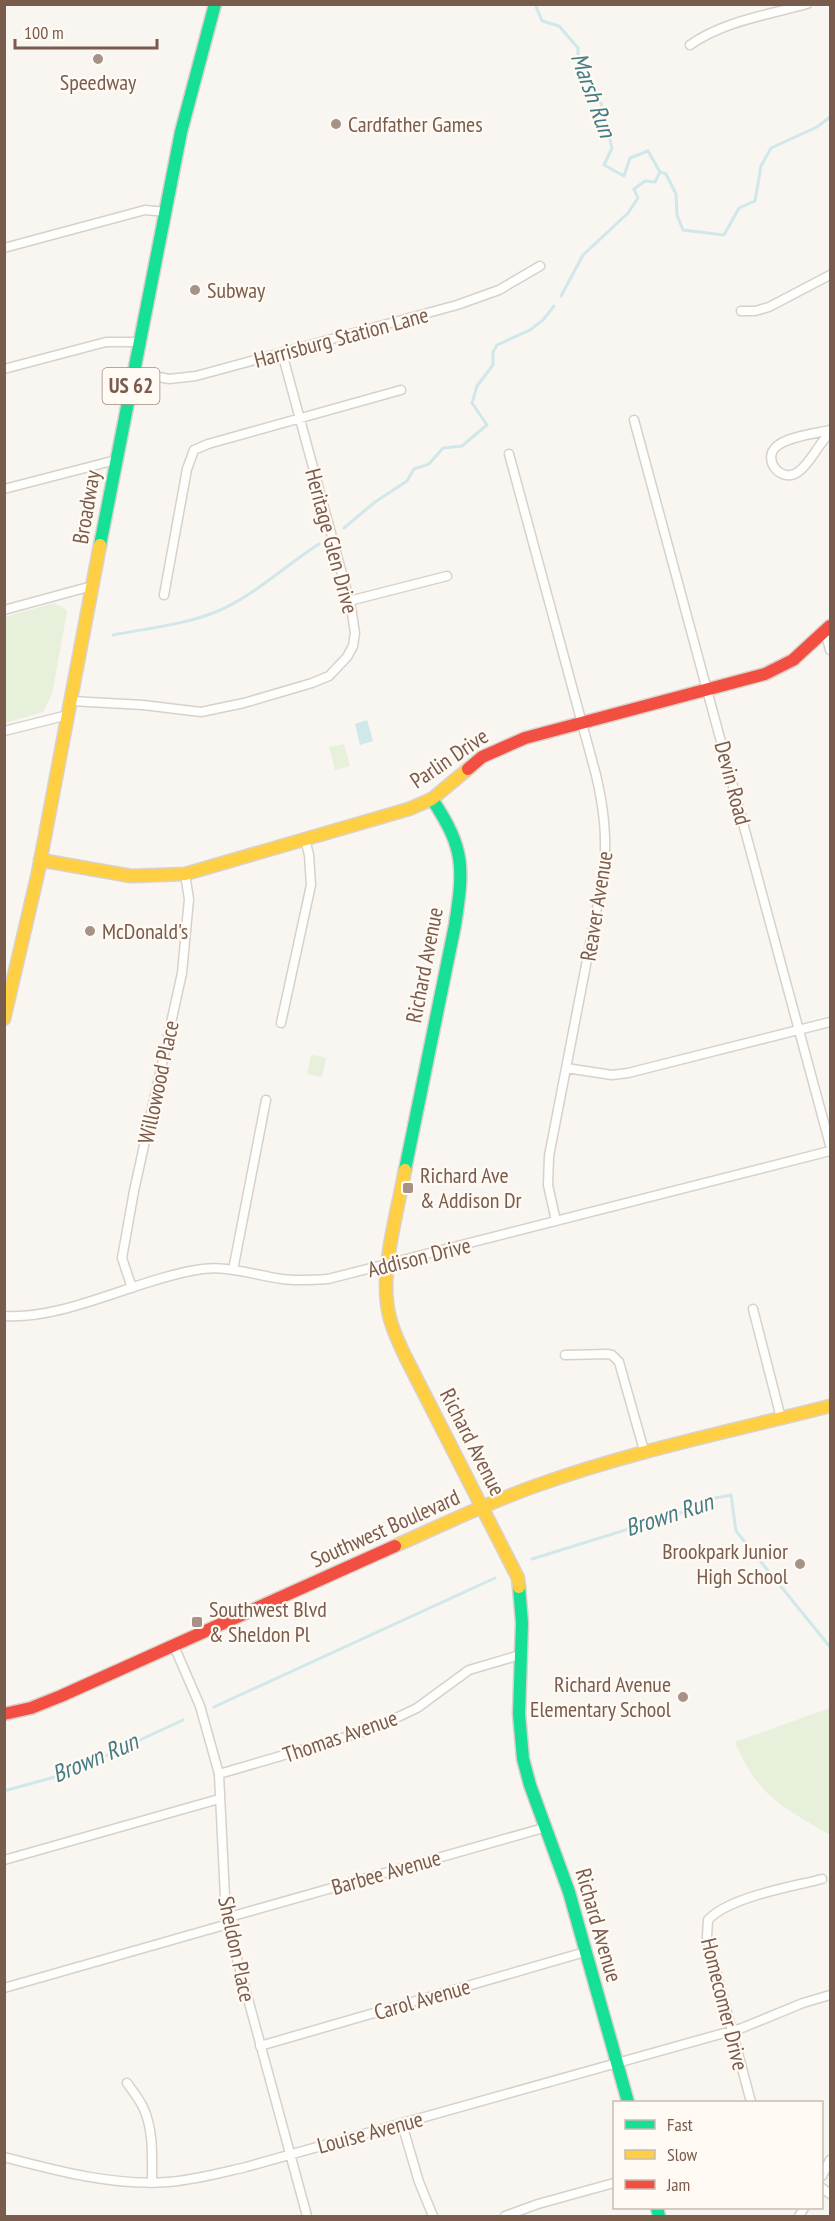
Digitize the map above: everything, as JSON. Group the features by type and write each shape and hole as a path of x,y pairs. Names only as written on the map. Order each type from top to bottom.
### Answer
{"street":[{"name":"Broadway","path":"4,1019 40,860 116,460 191,90 215,4"},
{"path":"690,45 729,25 807,4"},
{"path":"4,248 145,210 166,212"},
{"name":"Harrisburg Station Lane","path":"134,372 182,379 282,353 474,299 499,290 540,266"},
{"path":"741,310 755,311 769,307 831,275"},
{"path":"4,369 106,342 140,342"},
{"name":"Heritage Glen Drive","path":"71,701 143,705 201,712 244,703 329,676 347,657 355,633 349,601 282,353"},
{"path":"164,595 187,469 194,450 208,444 401,390"},
{"name":"Devin Road","path":"634,420 831,1145"},
{"path":"831,431 797,473 787,476 779,473 773,467 772,451 784,441 831,431"},
{"name":"Reaver Avenue","path":"510,454 604,807 606,839 604,872 549,1156 548,1185 556,1221"},
{"path":"4,489 116,460"},
{"path":"349,601 447,576"},
{"path":"4,610 93,586"},
{"path":"828,628 831,650"},
{"name":"Parlin Drive","path":"40,860 102,873 168,877 381,818 432,799 466,768 499,748 525,738 779,669 793,660 828,628"},
{"path":"4,731 68,715"},
{"name":"Richard Avenue","path":"432,799 450,827 457,845 460,856 460,882 388,1264 385,1296 389,1321 405,1356 518,1578 521,1592 519,1711 521,1743 527,1776 569,1894 627,2101"},
{"path":"281,1023 311,885 309,855 305,839"},
{"name":"Willowood Place","path":"132,1288 122,1258 134,1191 182,973 189,899 185,874"},
{"path":"566,1068 612,1075 628,1073 831,1022"},
{"path":"233,1270 266,1100"},
{"name":"Addison Drive","path":"4,1316 25,1317 195,1270 212,1268 280,1278 328,1279 831,1151"},
{"path":"753,1309 781,1418"},
{"path":"565,1355 607,1354 612,1355 619,1362 645,1454"},
{"name":"Southwest Boulevard","path":"4,1714 41,1704 483,1507 559,1476 831,1406"},
{"name":"Sheldon Place","path":"174,1646 200,1706 219,1774 227,1921 307,2217"},
{"name":"Thomas Avenue","path":"219,1774 373,1729 417,1708 469,1670 520,1655"},
{"path":"4,1860 219,1798"},
{"name":"Barbee Avenue","path":"4,1988 547,1827"},
{"name":"Homecomer Drive","path":"750,2101 707,1936 708,1920 722,1909 743,1900 822,1879"},
{"name":"Carol Avenue","path":"260,2046 585,1952"},
{"name":"Louise Avenue","path":"4,2157 88,2178 152,2183 209,2176 731,2031 780,2014 803,2003 831,1995"},
{"path":"127,2084 142,2105 148,2120 151,2138 152,2183"},
{"path":"402,2124 419,2182 433,2217"},
{"path":"823,2174 831,2160"},
{"path":"505,2217 538,2204 613,2184"}],"green space":[{"path":"54,603 67,612 52,694 43,712 5,723 5,617"},
{"path":"344,744 350,766 335,770 329,747"},
{"path":"311,1056 326,1058 322,1077 307,1074"},
{"path":"830,1708 830,1835 773,1798 753,1776 735,1742"}],"water":[{"path":"367,720 373,741 360,745 355,724"}],"waterway":[{"name":"Marsh Run","path":"535,4 542,21 559,26 578,48 578,68 585,89 601,103 612,148 604,165 624,176 630,158 648,151 660,172 666,174 676,194 677,215 683,230 724,235 739,208 755,201 761,166 771,148 817,127 830,117"},
{"path":"561,296 583,255 628,213 638,198 634,189 645,181 655,182 660,172"},
{"path":"344,528 375,502 407,481 414,469 429,464 443,448 462,446 487,425 472,403 477,386 493,365 493,352 497,345 530,330 543,320 554,306"},
{"path":"113,635 180,623 218,611 258,588 319,544"},
{"name":"Brown Run","path":"532,1559 693,1509 710,1499 731,1495 736,1531 830,1647"},
{"name":"Brown Run","path":"214,1707 495,1578"},
{"name":"Brown Run","path":"4,1791 69,1773 183,1720"}],"traffic: fast":[{"path":"100,545 181,132 215,4"},
{"path":"405,1170 455,925 460,888 456,846 443,816 432,799"},
{"path":"519,1587 522,1623 519,1714 523,1759 530,1785 569,1892 628,2101"},
{"path":"657,2209 659,2216"}],"traffic: slow":[{"path":"4,1019 38,873 100,545"},
{"path":"40,860 131,876 185,874 409,809 432,799 468,769"},
{"path":"405,1170 387,1272 386,1288 390,1317 405,1356 518,1578 519,1587"},
{"path":"395,1546 502,1499 574,1473 646,1452 830,1406"}],"traffic: jam":[{"path":"468,769 482,757 525,738 765,674 793,660 830,626"},
{"path":"4,1714 31,1708 61,1696 395,1546"}],"place":[{"name":"Speedway","path":"98,59"},
{"name":"Cardfather Games","path":"336,124"},
{"name":"Subway","path":"195,290"},
{"name":"McDonald's","path":"90,931"},
{"name":"Richard Ave & Addison Dr","path":"408,1188"},
{"name":"Brookpark Junior High School","path":"800,1564"},
{"name":"Southwest Blvd & Sheldon Pl","path":"197,1622"},
{"name":"Richard Avenue Elementary School","path":"683,1697"}]}
